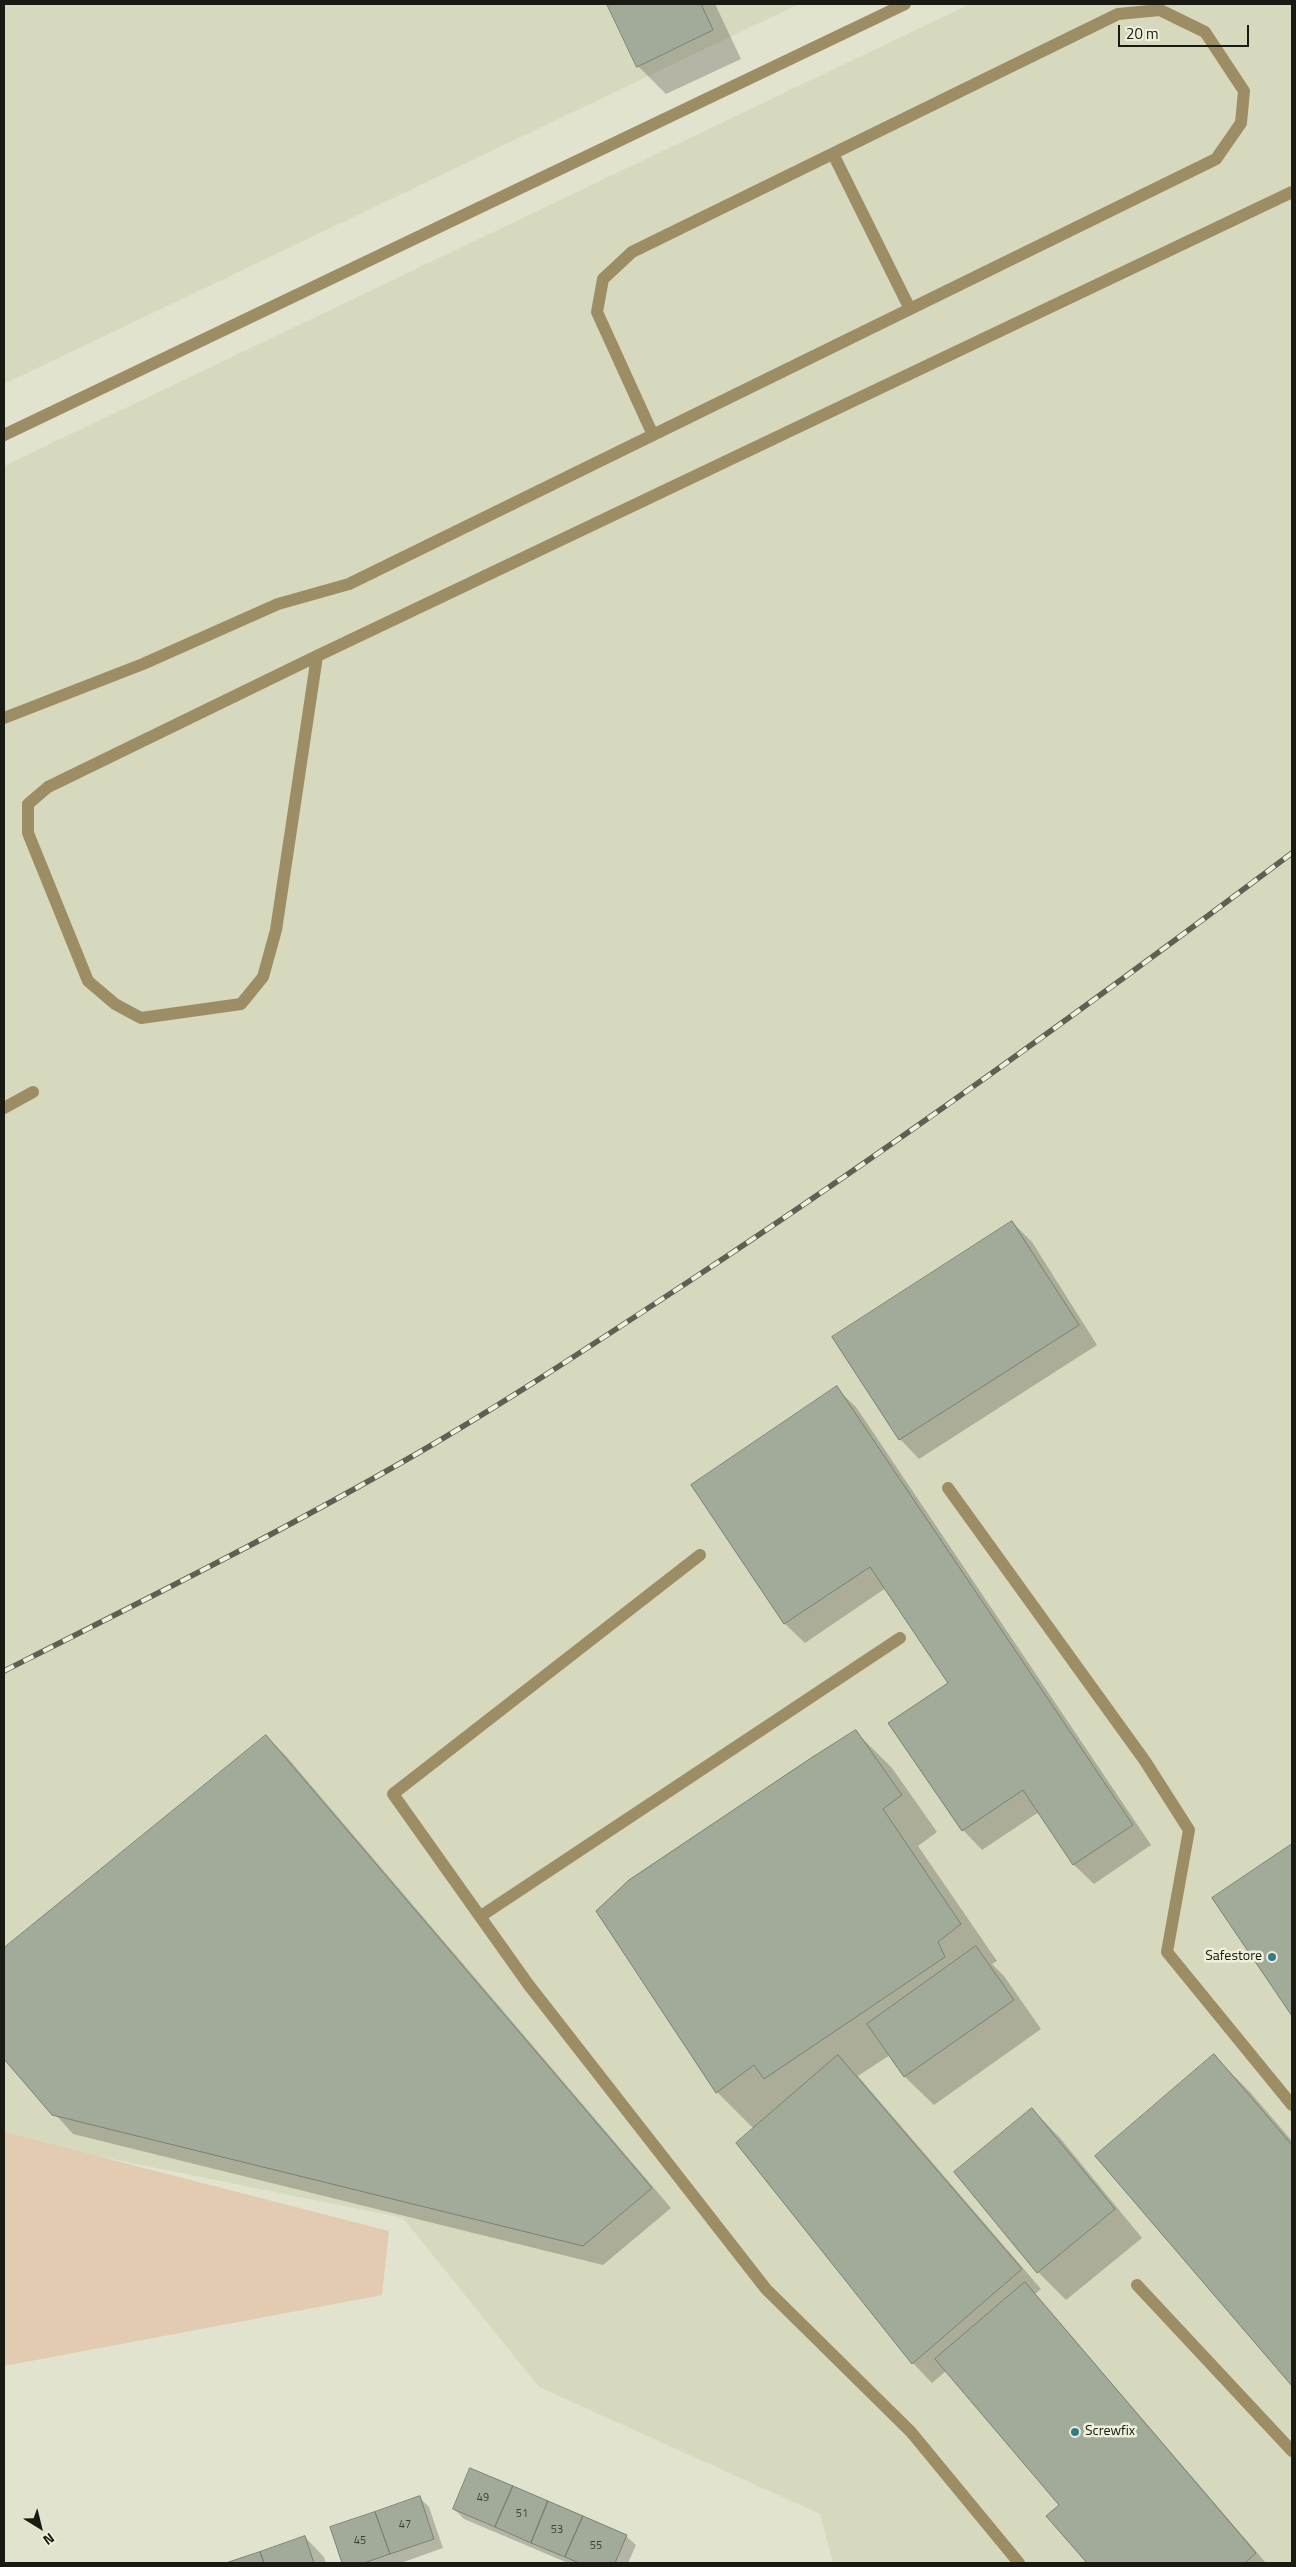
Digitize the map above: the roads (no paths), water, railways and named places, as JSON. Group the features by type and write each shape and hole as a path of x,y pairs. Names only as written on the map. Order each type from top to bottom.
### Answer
{"lane":[{"path":"4,435 905,4"},
{"path":"4,718 144,664 278,604 349,584 653,435 1216,159 1241,123 1244,91 1205,32 1160,10 1118,14 632,252 603,279 597,312 653,435"},
{"path":"833,154 910,309"},
{"path":"317,656 276,930 263,977 241,1004 141,1018 114,1004 88,981 28,833 28,804 48,786 317,656 1292,192"},
{"path":"4,1108 33,1092"},
{"path":"948,1488 1144,1761 1188,1830 1167,1952 1292,2105"},
{"path":"700,1555 393,1794 534,1992 766,2289 911,2432 1019,2563"},
{"path":"481,1916 900,1638"},
{"path":"1137,2285 1292,2451"}],"railway":[{"path":"4,1671 316,1510 418,1453 522,1390 768,1229 919,1125 1069,1018 1292,853"}],"place":[{"name":"Safestore","path":"1272,1957"},
{"name":"Screwfix","path":"1075,2432"}]}
